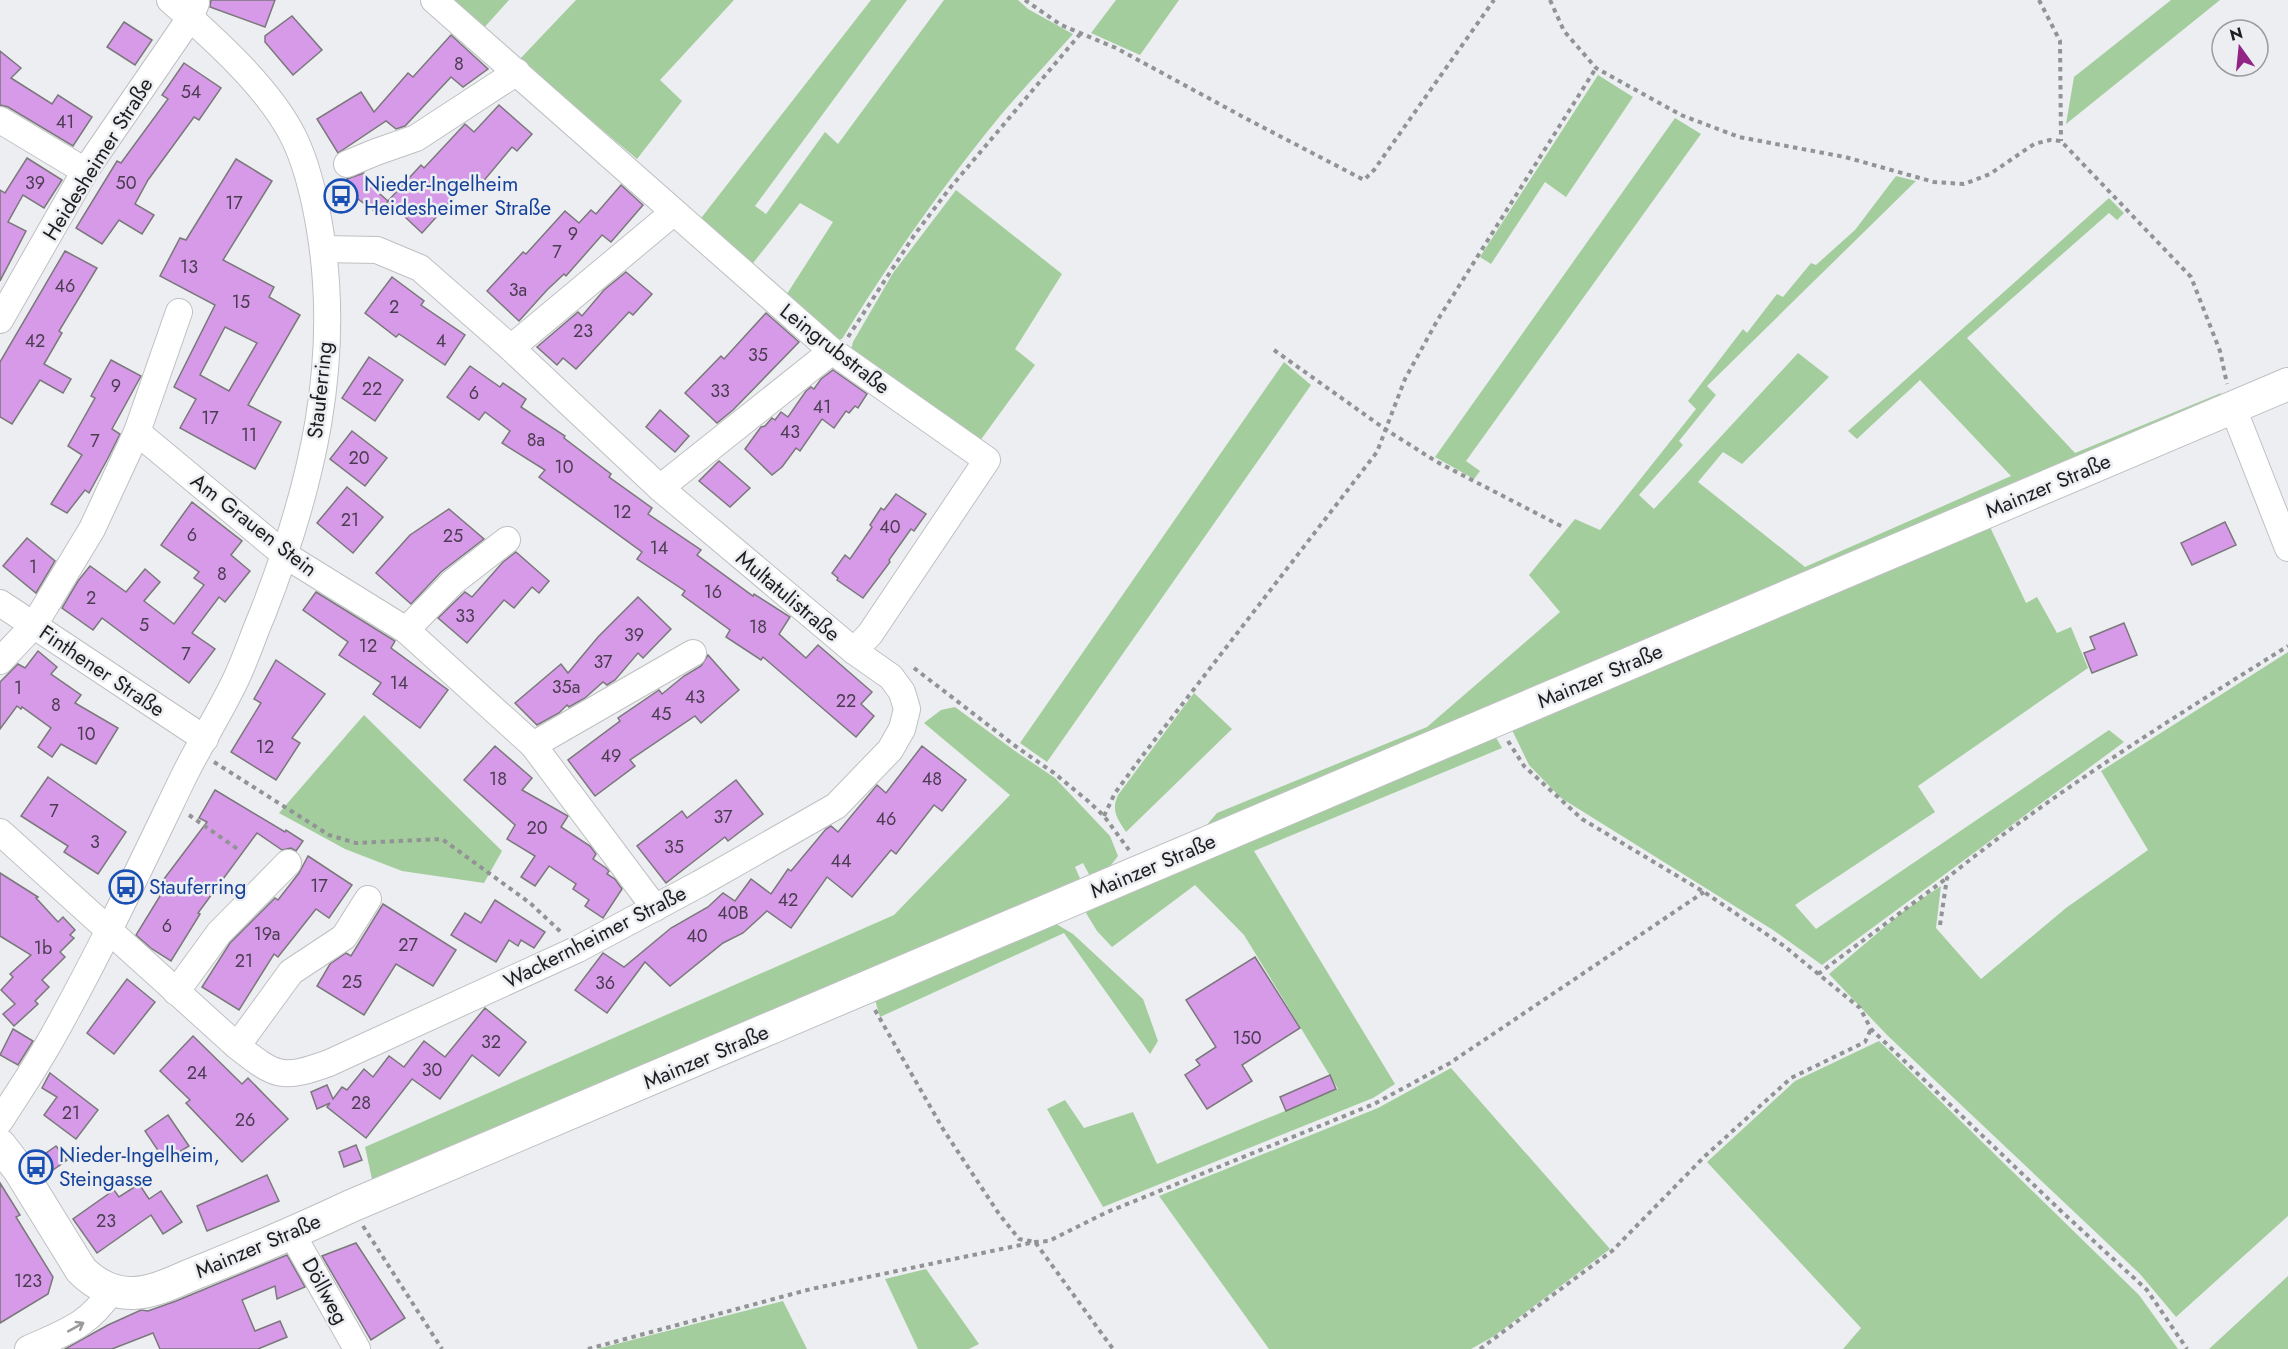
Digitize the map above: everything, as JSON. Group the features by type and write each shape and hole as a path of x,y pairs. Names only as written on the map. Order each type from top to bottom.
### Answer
{"main road":[{"name":"Mainzer Straße","path":"112,1290 124,1293 150,1291 292,1234 351,1206 2288,384"},
{"path":"0,1145 20,1171 81,1270 93,1281 112,1290"}],"street":[{"name":"Stauferring","path":"0,1121 52,1038 109,932 171,803 237,678 285,555 311,462 325,384 328,301 323,249 313,191 294,139 253,80 194,9 170,0"},
{"name":"Leingrubstraße","path":"434,0 832,351 987,460 870,634 854,651"},
{"name":"Heidesheimer Straße","path":"0,320 85,171 194,9"},
{"path":"347,164 416,138 517,72"},
{"path":"0,120 85,171"},
{"path":"511,348 675,212"},
{"name":"Multatulistraße","path":"323,249 377,250 420,268 511,348 660,488 854,651 891,678 902,692 907,709"},
{"path":"0,661 34,625 92,530 137,432 179,312"},
{"path":"660,488 832,351"},
{"path":"2232,408 2288,548"},
{"name":"Am Grauen Stein","path":"137,432 285,555 406,630 533,745 655,908"},
{"path":"406,630 453,582 507,540"},
{"name":"Finthener Straße","path":"0,603 205,739"},
{"path":"533,745 693,653"},
{"name":"Wackernheimer Straße","path":"0,832 261,1066 281,1073 299,1074 329,1063 578,949 699,884 836,806 890,750 902,729 907,709"},
{"path":"177,992 219,933 288,863"},
{"path":"237,1046 291,972 344,937 368,898"},
{"name":"Döllweg","path":"292,1234 357,1349"},
{"path":"28,1349 75,1328 89,1319 112,1290"}],"path":[{"path":"1025,0 1061,25 1116,48 1364,180 1374,170 1494,0"},
{"path":"1550,0 1564,31 1596,68 1680,116 1739,136 1845,157 1934,182 1964,184 1990,174 2034,144 2050,140 2061,141 2191,278 2220,351 2232,408"},
{"path":"2039,0 2060,41 2061,141"},
{"path":"832,351 845,341 909,243 950,188 1081,33"},
{"path":"1104,816 1114,794 1140,759 1377,452 1405,379 1437,321 1596,68"},
{"path":"1274,350 1385,429 1437,462 1563,527"},
{"path":"1818,974 1988,845 2127,747 2288,646"},
{"path":"907,663 1054,773 1104,816 1144,870"},
{"path":"1495,720 1524,766 1582,819 1704,892 1784,946 1860,1008 1871,1029 2147,1290 2187,1349"},
{"path":"205,739 212,760 329,835 356,843 442,839 530,903 578,949"},
{"path":"171,803 239,850"},
{"path":"1940,925 1947,878"},
{"path":"588,1349 812,1289 1049,1241 1105,1213 1374,1104 1450,1063 1704,892"},
{"path":"866,989 878,1018 943,1129 999,1214 1019,1239 1035,1242 1113,1349"},
{"path":"1480,1349 1612,1251 1704,1157 1791,1078 1865,1042 1871,1029"},
{"path":"351,1206 442,1349"}],"green space":[{"path":"447,0 509,0 482,30"},
{"path":"576,0 734,0 660,80 682,101 637,159 519,60"},
{"path":"871,0 907,0 755,206 766,214 825,132 838,144 944,0 1018,0 1028,9 1073,34 1000,116 937,197 842,339 829,339 785,297 833,222 800,203 750,267 698,222"},
{"path":"1116,0 1179,0 1140,55 1091,33"},
{"path":"2171,0 2220,0 2066,124 2074,77"},
{"path":"1598,75 1633,97 1566,197 1545,182 1491,264 1480,257"},
{"path":"1675,118 1701,134 1466,461 1480,471 1474,479 1435,457"},
{"path":"1896,176 1916,181 1707,386 1716,395 1679,441 1683,445 1639,495 1654,509 1798,353 1829,377 1742,464 1723,452 1698,482 1805,567 2011,476 1920,380 1857,439 1848,431 2109,198 2124,213 2117,220 2109,213 1967,338 2075,453 2221,393 2215,403 1198,835 1217,813 1427,727 1560,612 1529,575 1575,519 1600,530 1696,409 1688,401 1743,329 1747,333 1777,294 1783,297 1811,263 1816,265 1855,230"},
{"path":"956,190 1062,274 1015,349 1035,365 977,445 850,353 853,342 893,273"},
{"path":"1284,362 1311,385 1047,762 1020,743"},
{"path":"1990,527 2026,603 2037,597 2057,633 2071,627 2088,668 1918,786 1935,812 1795,905 1816,929 2109,730 2124,742 1822,965 1773,930 1561,798 1529,765 1512,730"},
{"path":"2288,652 2288,1216 2176,1317 2140,1274 1887,1035 1829,974 1905,910 1941,886 1936,928 1981,979 2066,908 2148,850 2101,771"},
{"path":"1194,693 1232,729 1126,832 1116,814 1115,805 1118,795"},
{"path":"955,707 1055,778 1110,836 1118,856 1108,869 1091,878 1083,863 1075,867 1082,883 861,980 372,1179 365,1147 894,915 1010,795 924,723 941,710"},
{"path":"364,715 502,851 484,883 402,871 345,849 279,813"},
{"path":"1494,734 1502,748 1254,851 1395,1084 1373,1098 1103,1207 1047,1109 1065,1100 1084,1128 1133,1112 1157,1164 1338,1089 1244,935 1195,885 1112,947 1097,931 1086,913 1090,907"},
{"path":"1053,922 1073,934 1143,999 1158,1041 1150,1054 1064,933 880,1017 875,1000"},
{"path":"1879,1041 2139,1295 2178,1349 1843,1349 1861,1328 1707,1162 1795,1081"},
{"path":"1451,1068 1610,1249 1494,1336 1471,1349 1269,1349 1159,1196 1378,1108"},
{"path":"926,1269 979,1344 969,1349 918,1349 885,1279"},
{"path":"2288,1276 2288,1349 2209,1349"},
{"path":"783,1301 807,1349 597,1349 601,1348"}],"building":[{"path":"211,0 275,0 265,27 210,7"},
{"path":"292,16 322,50 293,75 265,42 265,36"},
{"path":"124,22 152,40 135,65 107,47"},
{"path":"451,35 488,69 463,87 451,77 405,126 396,129 386,121 338,153 317,119 361,92 374,112 408,73 413,77"},
{"path":"0,51 21,68 11,78 52,104 58,95 92,117 73,146 8,107 0,105"},
{"path":"184,63 221,88 199,120 194,117 148,180 135,204 154,215 142,234 119,220 102,244 76,228 117,161 121,163 168,99 162,95"},
{"path":"499,105 532,134 517,151 512,147 476,190 467,183 422,233 388,201 421,165 424,168 465,124 474,132"},
{"path":"27,158 62,180 44,208 23,195 8,222 26,231 0,281 0,190 5,193"},
{"path":"236,159 272,181 223,260 274,287 269,297 300,315 248,405 281,422 255,469 180,428 196,399 174,387 215,305 160,276 180,238 186,240","holes":["225,327 257,343 229,391 200,375"]},
{"path":"364,173 372,187 388,201 378,214 358,199 347,179"},
{"path":"621,185 643,205 611,242 602,235 566,276 564,274 547,290 519,321 487,291 523,252 526,254 565,211 579,223 591,210 596,214"},
{"path":"65,251 97,268 59,331 62,333 44,364 71,379 63,393 40,380 12,424 0,417 0,362"},
{"path":"626,272 652,294 633,315 629,312 576,369 563,358 557,365 537,347 578,312 582,316 604,290"},
{"path":"392,277 424,301 421,305 465,335 445,365 399,334 396,337 365,313"},
{"path":"766,313 799,342 733,410 717,423 685,393 721,356 724,359"},
{"path":"369,357 403,380 375,421 342,398"},
{"path":"111,360 141,376 112,429 120,434 107,460 89,493 85,490 67,513 51,504 82,455 68,446 95,398 91,396"},
{"path":"470,366 500,387 503,383 526,399 521,407 565,436 564,438 611,474 609,477 652,508 648,514 701,550 697,555 753,596 754,594 790,617 779,634 806,658 818,645 872,692 861,704 874,716 856,737 763,657 761,660 726,637 730,630 682,595 685,591 637,559 642,552 539,477 545,470 502,443 510,431 485,412 479,420 447,397"},
{"path":"833,370 867,394 858,408 855,406 849,413 846,411 834,428 822,419 800,451 796,448 782,467 772,475 745,449 761,427 772,418 775,420 781,412 788,417 806,391 811,387 814,389 821,379"},
{"path":"660,410 689,436 675,452 646,427"},
{"path":"352,431 387,458 365,486 330,459"},
{"path":"719,461 750,488 730,507 699,481"},
{"path":"347,487 383,517 353,553 317,523"},
{"path":"896,494 926,514 914,531 911,529 863,598 837,580 838,578 832,573 845,555 850,559 872,527 870,525 881,508 884,510"},
{"path":"192,502 242,541 231,555 250,571 225,602 219,597 192,633 215,649 189,683 102,618 93,630 62,608 90,566 126,592 145,569 160,582 144,601 174,624 204,585 194,578 199,572 161,545"},
{"path":"449,509 484,539 441,572 411,604 376,573 410,535"},
{"path":"2225,522 2236,545 2192,565 2181,543"},
{"path":"27,538 55,561 36,593 3,566"},
{"path":"516,552 549,581 539,593 532,587 514,608 504,600 467,643 438,618 465,592 472,597 503,562"},
{"path":"316,592 395,641 391,648 448,690 420,728 373,694 381,683 339,655 348,642 303,610"},
{"path":"638,597 671,629 643,658 638,653 615,680 607,685 603,682 585,698 569,707 567,705 559,713 537,725 515,703 561,664 568,673 598,637"},
{"path":"2124,623 2137,655 2092,673 2084,653 2095,649 2090,637"},
{"path":"38,651 57,667 51,674 81,695 75,703 118,728 96,764 61,744 52,757 38,747 51,728 22,707 21,709 17,706 0,729 0,682 18,664 25,668"},
{"path":"708,655 739,690 701,723 695,716 630,760 635,766 595,796 568,760 620,721 618,718 659,690 662,694 701,666"},
{"path":"276,660 325,694 292,738 300,743 276,780 231,752 261,703 254,699"},
{"path":"495,746 532,778 522,790 568,816 561,827 590,846 596,854 593,859 609,871 607,874 615,879 622,889 603,918 585,906 589,900 573,889 576,884 549,866 535,886 521,877 535,856 507,839 515,825 464,780"},
{"path":"922,746 966,780 942,811 934,805 896,854 891,850 852,897 827,877 791,928 767,911 743,933 723,943 670,986 645,962 607,1013 575,990 603,953 624,967 671,928 708,907 723,893 735,901 751,879 771,894 788,869 791,871 826,829 831,826 838,832 877,785 886,793"},
{"path":"48,777 126,832 98,874 64,852 68,846 21,816"},
{"path":"736,780 763,814 728,841 725,837 666,883 637,846 682,811 687,818"},
{"path":"215,790 303,841 296,851 291,848 282,850 257,833 198,913 200,914 171,961 136,935 168,883 164,879 207,822 199,818"},
{"path":"308,856 352,885 329,918 316,909 278,957 274,954 239,1010 202,987 230,943 275,898 278,900 299,873"},
{"path":"0,873 38,897 36,898 58,922 63,917 75,930 70,935 74,938 60,952 65,957 42,980 49,987 35,1001 38,1004 14,1026 3,1014 15,1004 1,990 13,977 10,974 31,955 0,936"},
{"path":"495,900 545,932 534,948 521,940 518,946 509,940 496,962 451,935 465,913 481,923"},
{"path":"383,904 456,950 433,986 396,964 364,1015 317,986 330,964 346,953 351,956"},
{"path":"1255,957 1300,1028 1242,1065 1252,1081 1207,1109 1185,1075 1200,1065 1196,1060 1216,1047 1186,1000"},
{"path":"127,979 155,1002 114,1054 87,1033"},
{"path":"485,1008 526,1042 499,1076 472,1055 440,1099 412,1079 366,1138 327,1107 330,1103 317,1109 311,1092 327,1085 333,1099 342,1087 347,1090 364,1069 373,1077 389,1056 404,1067 424,1041 445,1057"},
{"path":"13,1029 33,1041 18,1065 0,1055"},
{"path":"193,1036 242,1084 248,1078 288,1119 242,1162 186,1103 190,1100 160,1071"},
{"path":"50,1073 98,1110 76,1139 44,1115 57,1097 42,1088"},
{"path":"1330,1075 1336,1089 1286,1111 1280,1097"},
{"path":"168,1115 189,1146 165,1161 145,1131"},
{"path":"356,1145 362,1160 344,1167 339,1152"},
{"path":"56,1146 67,1160 53,1170 42,1156"},
{"path":"267,1175 279,1201 207,1231 197,1206"},
{"path":"0,1183 20,1215 16,1217 53,1277 48,1294 0,1323"},
{"path":"139,1184 149,1199 161,1191 182,1222 163,1234 151,1215 97,1253 73,1219 114,1190 119,1197"},
{"path":"356,1243 405,1318 371,1340 322,1256"},
{"path":"287,1255 305,1287 277,1299 275,1286 242,1300 255,1331 280,1321 287,1337 258,1349 160,1349 153,1333 112,1349 65,1349 141,1310 148,1311 176,1301"}],"place":[{"name":"Nieder-Ingelheim Heidesheimer Straße","path":"341,196"},
{"name":"Stauferring","path":"126,887"},
{"name":"Nieder-Ingelheim, Steingasse","path":"36,1167"}]}
